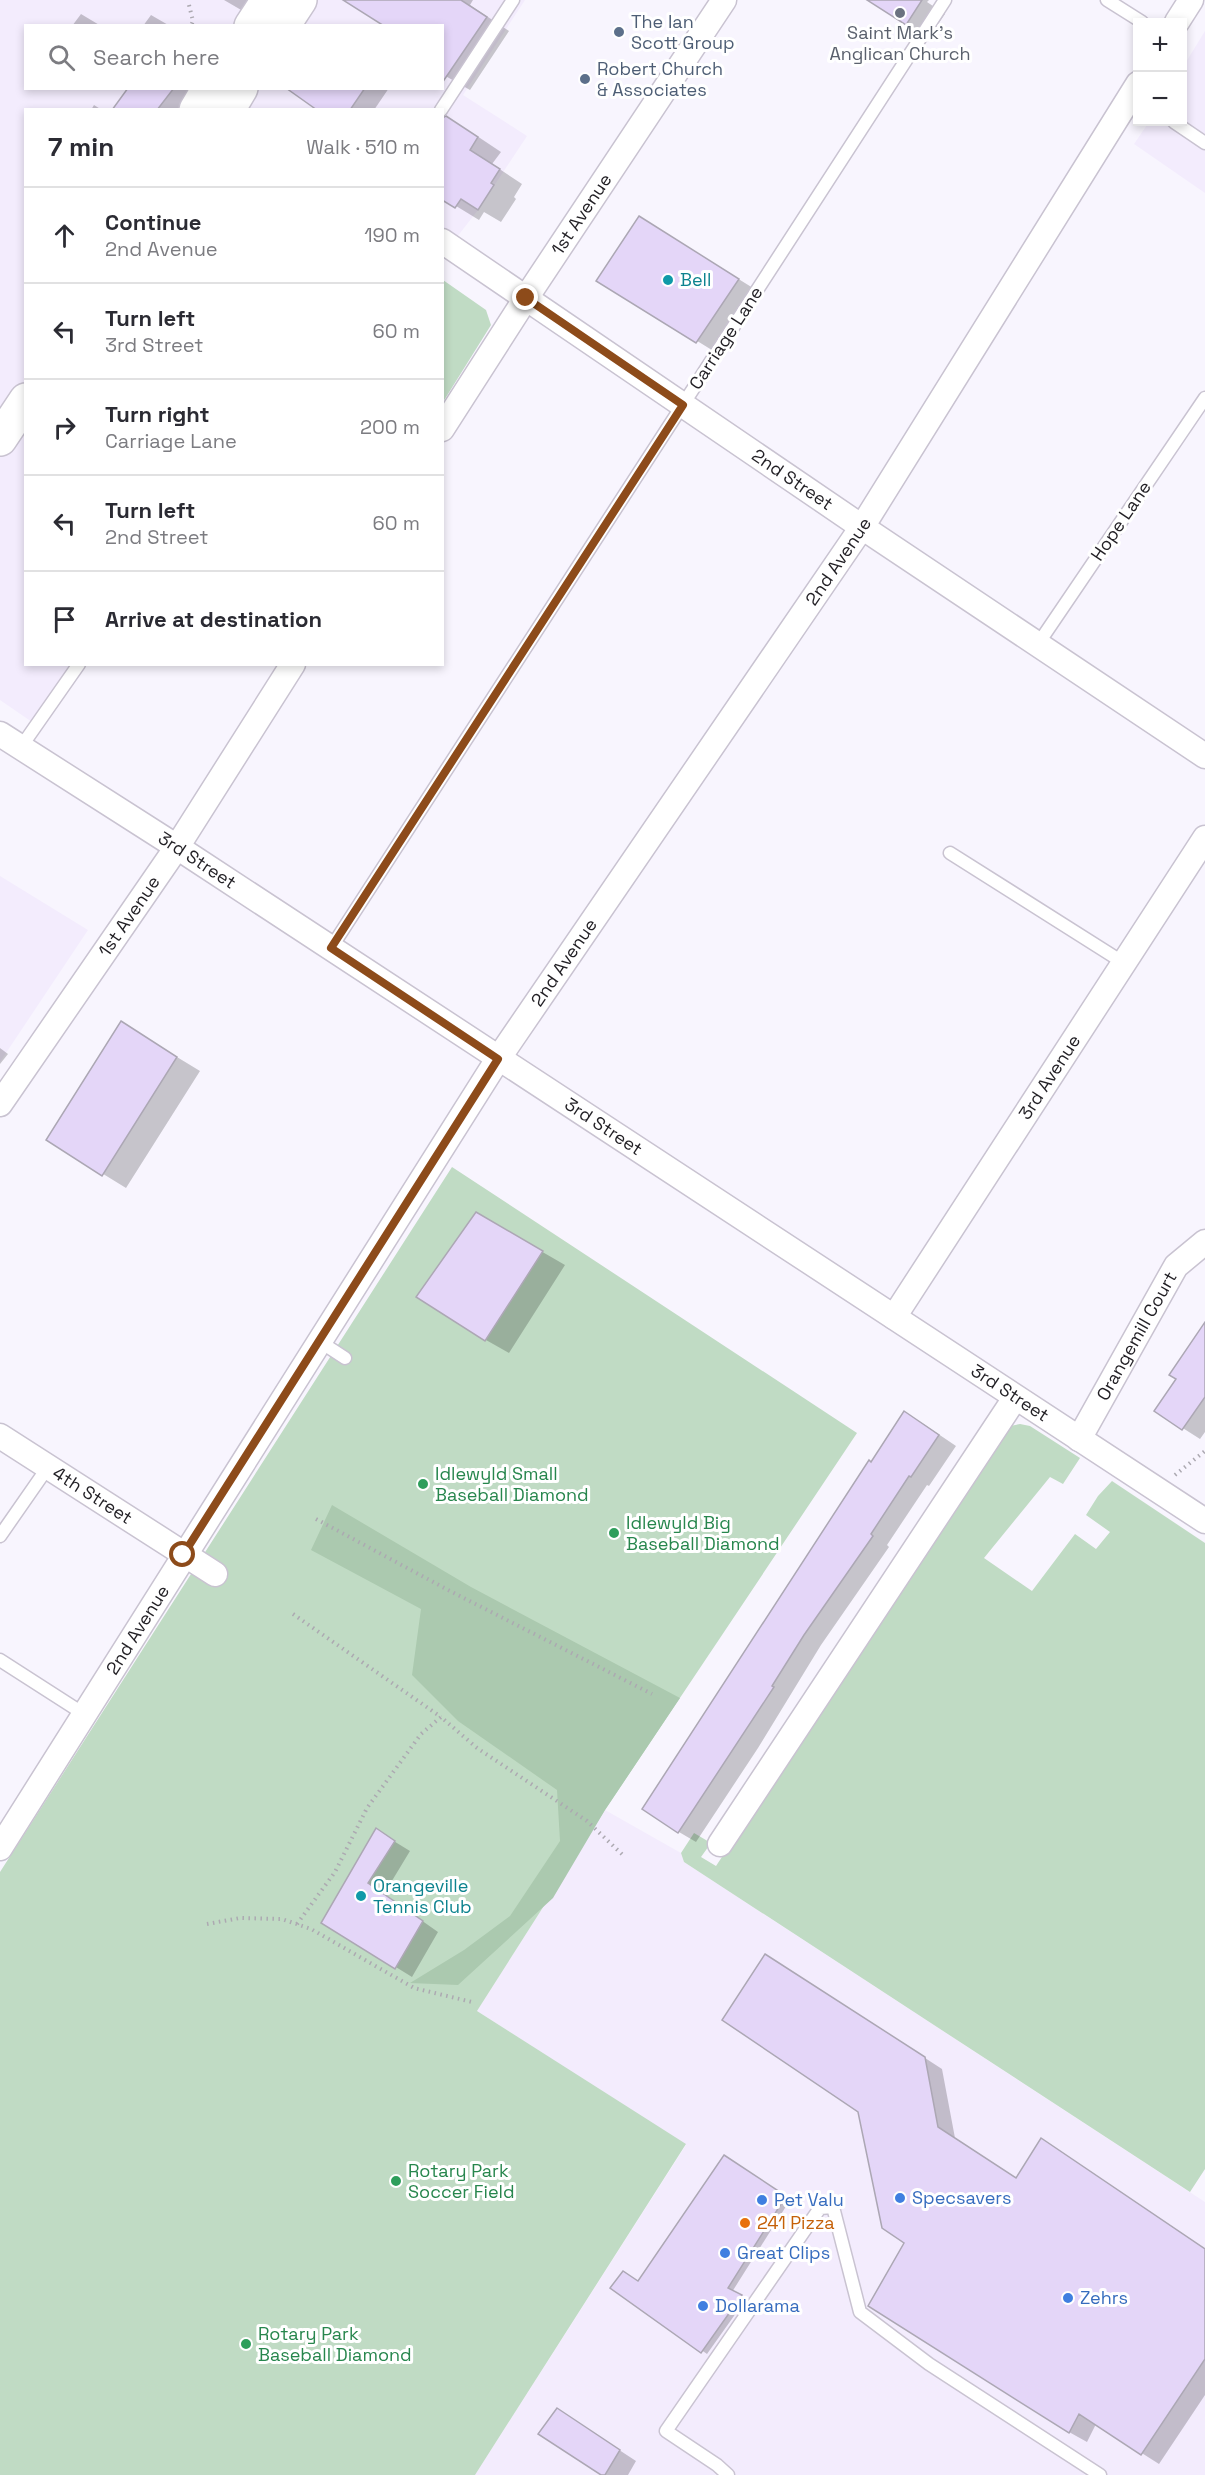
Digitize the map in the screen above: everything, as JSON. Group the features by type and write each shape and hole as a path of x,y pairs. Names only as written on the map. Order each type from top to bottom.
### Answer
{"main road":[{"path":"252,24 268,0"},
{"path":"284,24 300,0"},
{"path":"201,108 229,97"},
{"path":"0,439 24,403"}],"street":[{"name":"1st Avenue","path":"444,426 724,0"},
{"path":"1180,18 1191,0"},
{"name":"2nd Avenue","path":"0,1848 498,1059 862,527 1133,97"},
{"name":"2nd Street","path":"444,242 862,527 1205,756"},
{"name":"1st Avenue","path":"0,1104 177,847 292,666"},
{"name":"3rd Street","path":"0,734 177,847 1205,1521"},
{"name":"3rd Avenue","path":"894,1317 1205,838"},
{"name":"Orangemill Court","path":"1079,1439 1176,1266 1205,1242"},
{"path":"720,1844 1015,1398"},
{"name":"4th Street","path":"0,1436 215,1574"}],"lane":[{"path":"442,108 513,0"},
{"name":"Carriage Lane","path":"331,948 945,0"},
{"path":"1107,0 1136,18"},
{"path":"1180,126 1205,143"},
{"name":"Hope Lane","path":"1038,644 1205,398"},
{"path":"21,747 78,666"},
{"path":"950,853 1124,963"},
{"path":"319,1341 345,1358"},
{"path":"0,1536 48,1467"},
{"path":"0,1660 84,1714"},
{"path":"728,2475 666,2431 820,2208 833,2207 860,2312 929,2364 1100,2475"}],"path":[{"path":"189,5 192,24"},
{"path":"1160,1492 1175,1474 1205,1451"},
{"path":"316,1519 450,1592 652,1694"},
{"path":"293,1614 441,1717 477,1748 587,1821 625,1857"},
{"path":"297,1924 335,1872 367,1808 421,1734 441,1717"},
{"path":"207,1924 240,1918 282,1919 311,1929 414,1988 472,2002"}],"shaded area":[{"path":"0,0 525,0 463,95 527,136 478,210 444,254 444,108 24,108 24,666 70,666 32,722 0,700"},
{"path":"1205,31 1205,193 1134,144 1146,126 1187,126 1187,60"},
{"path":"0,876 88,930 0,1062"},
{"path":"605,1810 681,1853 684,1862 1205,2202 1205,2475 475,2475 686,2145 477,2011"}],"green space":[{"path":"444,281 486,310 491,325 444,400"},
{"path":"452,1167 857,1433 605,1810 477,2011 686,2144 475,2475 0,2475 0,1872"},
{"path":"1020,1424 1030,1426 1080,1458 1063,1484 1050,1477 984,1558 1032,1591 1075,1534 1096,1549 1110,1532 1086,1515 1098,1496 1112,1481 1205,1543 1205,2169 1190,2192 684,1862 681,1853 694,1833 711,1843 701,1857 716,1866 1001,1435 1010,1426"},
{"path":"332,1505 471,1587 680,1698 605,1810 553,1898 458,1985 410,1983 464,1950 510,1916 560,1841 557,1790 458,1721 412,1675 421,1609 311,1550"}],"building":[{"path":"343,0 461,0 487,17 444,80 444,24 381,24"},
{"name":"Saint Mark's Anglican Church","path":"867,0 922,0 906,25"},
{"path":"127,90 172,90 159,108 113,108"},
{"path":"289,90 364,90 351,108 314,108"},
{"path":"446,116 478,137 470,150 500,169 491,183 494,185 478,210 461,199 455,208 444,201 444,117"},
{"name":"Bell","path":"639,216 739,279 696,343 596,281"},
{"path":"121,1021 177,1057 102,1176 46,1140"},
{"path":"476,1212 543,1251 485,1341 416,1297"},
{"path":"1205,1322 1205,1397 1182,1430 1154,1411 1176,1379 1169,1375"},
{"path":"904,1411 939,1435 911,1477 909,1476 871,1534 873,1536 804,1635 772,1686 774,1687 678,1833 642,1809 869,1460 871,1462"},
{"name":"Orangeville Tennis Club","path":"376,1828 395,1841 368,1883 423,1921 395,1969 321,1923"},
{"path":"765,1954 925,2057 938,2127 1016,2178 1041,2138 1205,2249 1205,2359 1141,2455 1079,2414 1069,2433 868,2306 904,2243 882,2228 858,2112 722,2020"},
{"path":"724,2155 786,2196 728,2288 742,2295 701,2353 610,2288 623,2271 638,2281"},
{"path":"557,2408 620,2450 605,2475 601,2475 538,2434"}],"place":[{"name":"Saint Mark's Anglican Church","path":"900,13"},
{"name":"The Ian Scott Group","path":"619,32"},
{"name":"Robert Church & Associates","path":"585,79"},
{"name":"Bell","path":"668,280"},
{"name":"Idlewyld Small Baseball Diamond","path":"423,1484"},
{"name":"Idlewyld Big Baseball Diamond","path":"614,1533"},
{"name":"Orangeville Tennis Club","path":"361,1896"},
{"name":"Rotary Park Soccer Field","path":"396,2181"},
{"name":"Specsavers","path":"900,2198"},
{"name":"Pet Valu","path":"762,2200"},
{"name":"241 Pizza","path":"745,2223"},
{"name":"Great Clips","path":"725,2253"},
{"name":"Zehrs","path":"1068,2298"},
{"name":"Dollarama","path":"703,2306"},
{"name":"Rotary Park Baseball Diamond","path":"246,2344"}],"route":[{"path":"183,1555 498,1059 331,948 683,405 526,298"}]}
